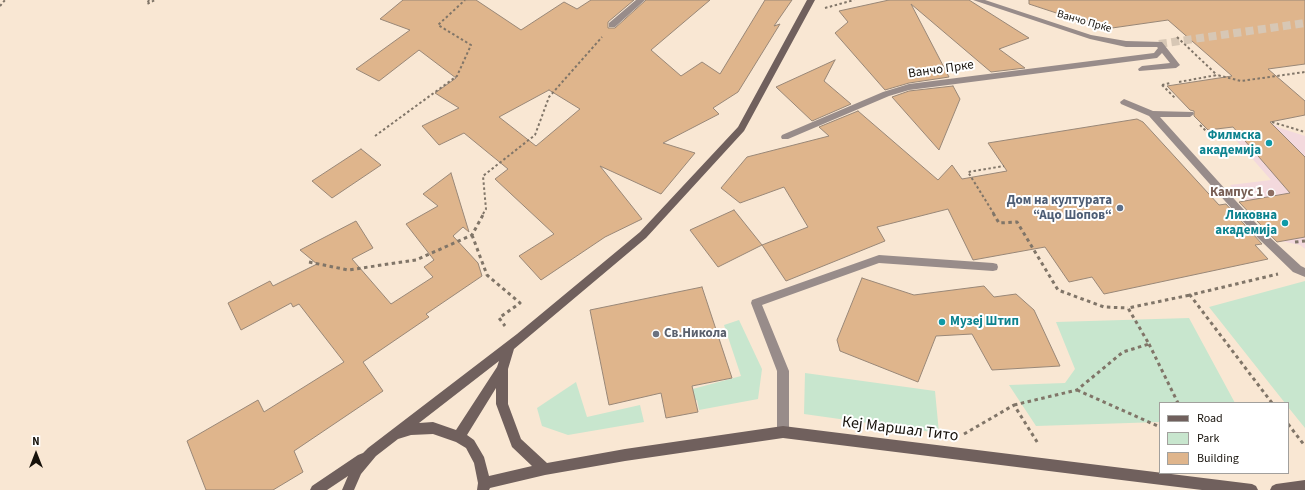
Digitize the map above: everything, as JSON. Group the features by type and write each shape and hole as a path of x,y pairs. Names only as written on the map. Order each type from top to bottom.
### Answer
{"main road":[{"path":"316,490 372,452 509,347 643,235 741,129 811,0"},
{"path":"459,437 502,369 509,347"},
{"path":"502,369 502,404 516,444 545,469"},
{"path":"389,438 411,429 433,428 459,437 470,444 480,461 483,487"},
{"name":"Кеј Маршал Тито","path":"483,487 545,469 625,455 783,432 1252,490"},
{"path":"348,490 357,470 372,452"},
{"path":"1276,490 1305,486"}],"street":[{"path":"612,25 641,0"},
{"name":"Ванчо Прќе","path":"977,0 1090,37 1126,44 1158,44 1162,48"},
{"path":"1142,69 1176,65 1162,48"},
{"name":"Ванчо Прке","path":"785,137 886,94 909,87 1157,55 1162,48"},
{"path":"1124,102 1152,114 1190,114"},
{"path":"1152,114 1261,235 1301,271"},
{"path":"783,432 783,371 756,303 879,259 993,267"}],"path":[{"path":"0,6 5,0"},
{"path":"149,0 147,4 155,0"},
{"path":"375,136 457,76 471,45 438,25 465,0"},
{"path":"822,8 854,0"},
{"path":"309,262 348,270 416,260 472,236 486,209 483,176 535,135 549,97 612,25"},
{"path":"1172,33 1217,76"},
{"path":"1178,82 1217,76 1241,81 1305,72"},
{"path":"1162,85 1170,83"},
{"path":"1272,122 1305,132"},
{"path":"1004,166 968,172 999,223 1017,222 1058,290 1104,307 1128,308 1190,296 1301,271"},
{"path":"472,236 487,274 520,303 499,318 505,326"},
{"path":"1190,296 1271,402"},
{"path":"1128,308 1149,344 1178,402"},
{"path":"958,438 1014,405 1077,390 1124,352 1149,344"},
{"path":"1077,390 1159,427"},
{"path":"1014,405 1039,445"},
{"path":"1289,425 1305,446"}],"shaded area":[{"name":"Кампус 1","path":"1273,124 1280,128 1305,136 1305,249 1300,245 1281,241 1230,185 1271,180 1228,131"}],"green space":[{"path":"1305,281 1305,428 1289,408 1289,402 1284,402 1209,307"},
{"path":"1189,318 1234,402 1159,402 1159,422 1036,426 1009,385 1065,383 1075,369 1056,322"},
{"path":"739,320 762,369 758,399 699,410 697,400 676,403 674,394 741,376 724,325"},
{"path":"805,373 935,391 939,433 804,414"},
{"path":"576,382 587,417 640,405 644,422 568,435 542,426 537,408"}],"building":[{"path":"403,0 476,0 521,30 564,2 577,9 591,0 634,0 608,22 608,28 615,28 646,0 710,0 651,50 681,76 702,62 720,74 765,0 792,0 774,26 780,24 738,92 713,108 719,114 663,143 695,153 661,194 600,166 642,219 605,237 541,280 519,256 554,234 495,179 508,169 464,133 439,145 422,126 459,108 435,93 456,78 419,50 379,81 356,69 410,30 380,19","holes":["549,90 580,109 536,146 499,117"]},
{"path":"889,0 969,0 1029,38 999,49 1025,68 991,72 911,4 949,77 909,83 885,90 835,33 848,22 839,11"},
{"path":"1029,0 1305,0 1305,64 1268,69 1305,101 1305,115 1270,122 1305,157 1305,237 1277,242 1239,202 1290,193 1233,127 1208,130 1194,116 1194,111 1190,110 1167,86 1232,76 1168,20 1105,29 1029,4"},
{"path":"835,60 824,81 851,104 812,121 776,87"},
{"path":"953,86 960,99 939,150 892,97 909,91"},
{"path":"858,111 938,180 952,165 962,179 1007,171 988,143 1137,119 1143,122 1219,205 1226,204 1262,244 1255,245 1268,259 1104,294 1092,277 1069,282 1045,247 973,260 948,209 877,227 885,241 786,281 762,245 808,227 784,187 740,203 721,188 747,157 829,136 819,127"},
{"path":"361,149 381,165 332,198 312,181"},
{"path":"451,173 469,232 463,227 453,236 478,263 482,276 426,314 429,317 363,362 383,391 294,451 303,472 273,490 206,490 187,441 258,400 264,412 344,362 299,304 293,307 291,303 241,330 228,303 270,281 273,286 317,264 300,250 356,221 373,248 352,259 391,304 433,277 424,267 434,260 406,224 438,206 423,194"},
{"path":"734,210 762,245 718,267 690,230"},
{"name":"Музеј Штип","path":"862,278 914,295 984,286 994,297 1016,294 1034,310 1060,366 992,370 972,334 936,336 918,382 840,351 837,340"},
{"name":"Св.Никола","path":"702,287 732,378 692,386 698,412 666,418 661,393 609,405 590,310"}],"tunnel":[{"path":"1159,44 1305,23"}],"place":[{"name":"Филмска академија","path":"1269,143"},
{"name":"Кампус 1","path":"1271,193"},
{"name":"Дом на културата “Ацо Шопов“","path":"1120,208"},
{"name":"Ликовна академија","path":"1285,223"},
{"name":"Музеј Штип","path":"942,322"},
{"name":"Св.Никола","path":"656,334"}]}
